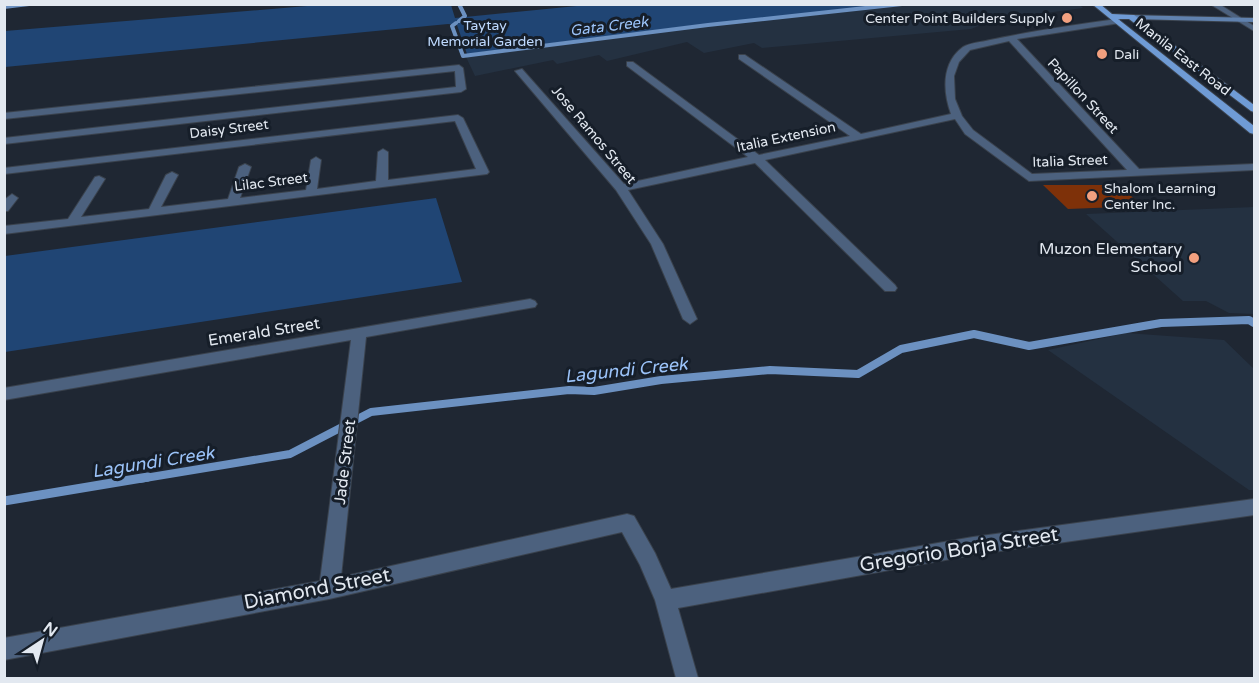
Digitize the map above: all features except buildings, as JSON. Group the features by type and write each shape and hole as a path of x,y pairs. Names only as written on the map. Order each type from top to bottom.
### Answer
{"main road":[{"name":"Manila East Road","path":"1095,4 1254,131"},
{"path":"1114,19 1131,17 1254,109"},
{"path":"1179,72 1206,72"}],"street":[{"path":"1213,4 1254,29"},
{"path":"1131,17 1254,20"},
{"name":"Italia Street","path":"1114,19 967,48 955,61 950,76 950,99 957,116 969,132 1029,178 1254,166"},
{"name":"Papillon Street","path":"1011,38 1135,172"},
{"path":"742,57 859,137"},
{"path":"630,64 757,159 821,218 890,288"},
{"path":"4,116 459,68 461,89 4,141"},
{"name":"Jose Ramos Street","path":"519,71 621,188 657,244 690,319"},
{"name":"Italia Extension","path":"621,188 957,116"},
{"name":"Daisy Street","path":"4,171 458,118"},
{"name":"Lilac Street","path":"4,230 483,172 458,118"},
{"path":"382,184 383,152"},
{"path":"311,193 316,160"},
{"path":"233,202 245,167"},
{"path":"153,212 172,175"},
{"path":"72,222 99,179"},
{"name":"Emerald Street","path":"4,393 530,304"},
{"name":"Jade Street","path":"329,589 360,334"},
{"name":"Gregorio Borja Street","path":"665,600 973,546 1254,507"},
{"name":"Diamond Street","path":"4,649 329,589 627,522 648,560 665,600"},
{"path":"665,600 687,678"}],"shaded area":[{"path":"1079,4 1083,8 993,20 971,29 762,48 754,43 704,53 687,42 607,61 599,55 557,64 553,60 475,76 466,57 710,26 913,5"},
{"name":"Muzon Elementary School","path":"1254,207 1254,314 1229,313 1206,301 1183,301 1086,214"},
{"path":"1126,333 1224,340 1254,369 1254,490 1249,490 1048,350"}],"green space":[{"name":"Taytay Memorial Garden","path":"319,5 451,5 455,18 587,5 886,5 697,25 467,54 457,25 448,24 5,67 5,31"},
{"path":"436,198 462,282 5,352 5,256"}],"waterway":[{"name":"Gata Creek","path":"4,7 29,4"},
{"name":"Gata Creek","path":"459,4 465,16 459,21"},
{"name":"Gata Creek","path":"456,23 452,26 463,56 708,25 902,4"},
{"name":"Lagundi Creek","path":"139,479 290,454 371,412 569,390 594,391 661,380 770,370 858,374 901,349 974,334 1029,346 1161,323 1249,320 1254,323"},
{"name":"Lagundi Creek","path":"4,501 148,477"}],"place":[{"name":"Center Point Builders Supply","path":"1067,18"},
{"name":"Dali","path":"1102,54"},
{"name":"Shalom Learning Center Inc.","path":"1092,196"},
{"name":"Muzon Elementary School","path":"1194,258"}]}
